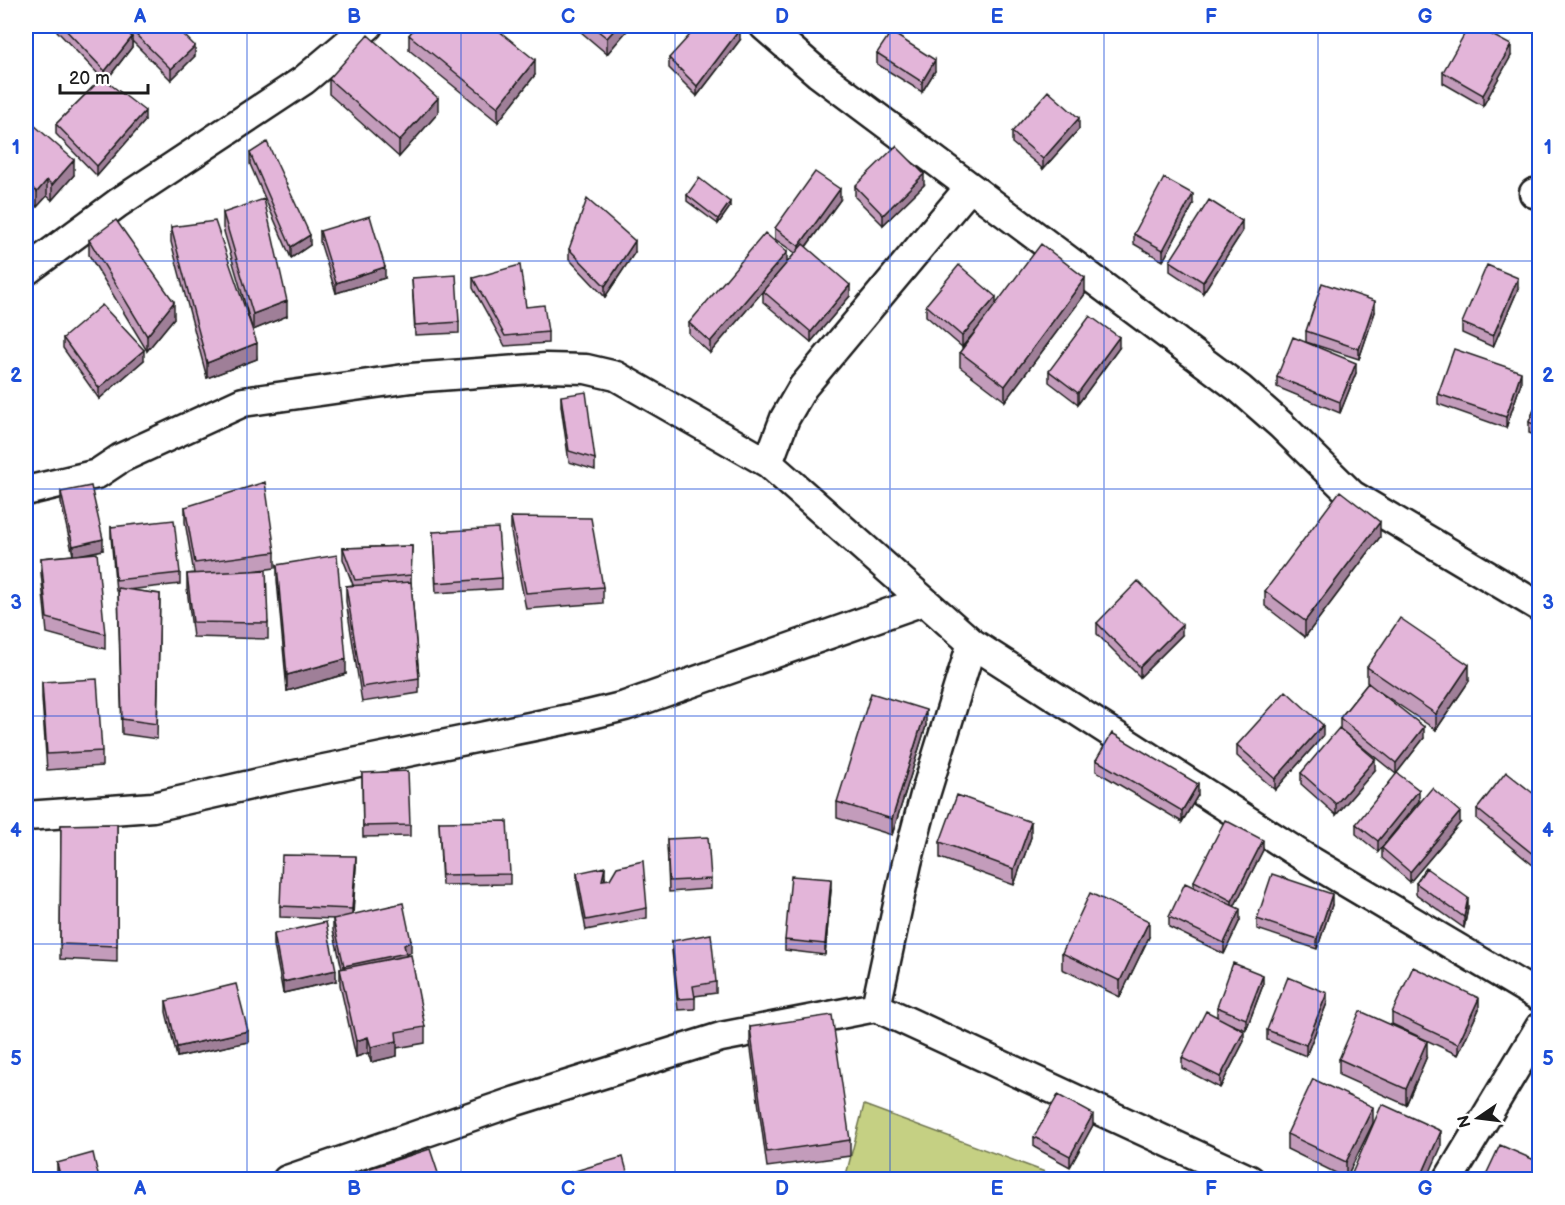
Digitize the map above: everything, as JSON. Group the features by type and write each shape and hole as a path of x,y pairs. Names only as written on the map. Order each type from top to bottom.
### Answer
{"street":[{"path":"26,271 118,203 304,80 368,26"},
{"path":"764,26 818,74 1240,389 1281,425 1352,495 1539,607"},
{"path":"768,463 785,418 803,387 969,188"},
{"path":"26,491 98,474 121,458 243,402 411,378 546,368 586,369 615,376 768,463 972,644 1304,857 1539,997"},
{"path":"26,816 153,807 290,776 588,716 626,706 923,601"},
{"path":"876,1006 925,795 972,644"},
{"path":"287,1179 516,1101 722,1037 876,1006 1250,1179"},
{"path":"1448,1179 1539,1027"}],"green space":[{"path":"864,1105 1064,1179 845,1179"}],"building":[{"path":"62,26 121,26 132,37 105,71"},
{"path":"127,26 175,26 195,46 171,69"},
{"path":"416,26 493,26 535,60 498,107 409,35"},
{"path":"592,26 618,26 607,38"},
{"path":"698,26 737,26 740,29 697,86 669,58"},
{"path":"1469,26 1475,26 1511,45 1483,95 1443,72"},
{"path":"891,32 935,60 922,82 877,53"},
{"path":"368,35 438,98 399,141 329,79"},
{"path":"102,78 145,111 97,166 56,124"},
{"path":"1048,91 1079,118 1043,159 1012,132"},
{"path":"26,118 74,160 52,185 47,180 37,192 26,182"},
{"path":"267,142 310,235 291,247 250,153"},
{"path":"896,146 924,174 883,215 855,186"},
{"path":"815,172 840,189 799,246 775,228"},
{"path":"699,178 730,202 718,219 687,195"},
{"path":"1164,178 1193,194 1163,250 1134,234"},
{"path":"264,199 287,301 253,314 223,213"},
{"path":"587,199 635,241 605,286 569,249"},
{"path":"1209,200 1242,221 1203,282 1170,261"},
{"path":"370,216 385,267 336,283 320,231"},
{"path":"116,220 174,302 147,336 89,240"},
{"path":"215,221 257,343 207,363 171,227"},
{"path":"765,233 787,252 710,342 689,323"},
{"path":"803,244 850,285 811,332 763,291"},
{"path":"1041,244 1085,278 1005,386 960,352"},
{"path":"520,265 526,307 544,305 548,332 505,336 473,278"},
{"path":"959,265 996,297 962,336 926,305"},
{"path":"1487,265 1518,278 1493,336 1462,323"},
{"path":"456,275 459,322 415,325 412,278"},
{"path":"1322,283 1375,301 1359,349 1306,331"},
{"path":"102,305 144,350 99,388 63,338"},
{"path":"1090,316 1119,337 1078,393 1049,371"},
{"path":"1293,337 1356,363 1340,402 1277,377"},
{"path":"1454,349 1521,372 1506,417 1438,394"},
{"path":"586,392 595,459 569,451 561,396"},
{"path":"1539,398 1539,427 1529,422"},
{"path":"265,482 275,552 195,563 185,507"},
{"path":"91,486 103,539 73,546 61,492"},
{"path":"1340,491 1380,522 1305,621 1265,591"},
{"path":"511,517 591,518 603,587 526,593"},
{"path":"174,520 180,573 116,580 111,527"},
{"path":"498,528 502,578 436,583 433,532"},
{"path":"412,546 411,575 355,580 343,548"},
{"path":"97,553 105,634 47,618 41,558"},
{"path":"337,555 346,659 287,675 277,565"},
{"path":"266,570 268,623 193,622 187,574"},
{"path":"1138,581 1182,625 1140,667 1097,623"},
{"path":"411,582 419,678 362,687 346,586"},
{"path":"118,588 160,594 157,724 122,719"},
{"path":"1400,618 1469,665 1436,714 1367,667"},
{"path":"97,679 102,751 47,754 42,682"},
{"path":"1368,683 1424,727 1396,763 1340,718"},
{"path":"1286,691 1323,725 1275,779 1237,745"},
{"path":"871,693 926,710 892,819 837,802"},
{"path":"1339,728 1375,759 1336,804 1301,773"},
{"path":"1112,733 1198,784 1182,811 1096,760"},
{"path":"408,771 410,825 363,826 362,773"},
{"path":"1506,772 1539,798 1539,849 1534,855 1477,809"},
{"path":"1397,773 1419,790 1378,841 1356,824"},
{"path":"1432,788 1460,812 1410,872 1382,848"},
{"path":"957,795 1031,822 1014,869 940,842"},
{"path":"1225,820 1263,840 1232,901 1194,881"},
{"path":"507,821 510,874 442,875 439,822"},
{"path":"117,824 117,946 60,944 61,825"},
{"path":"708,837 711,879 669,881 667,839"},
{"path":"282,855 356,856 352,909 280,906"},
{"path":"643,861 647,908 586,920 577,873 605,867 602,880 610,879 617,867"},
{"path":"1426,868 1468,898 1464,917 1416,883"},
{"path":"1272,874 1332,894 1317,939 1257,919"},
{"path":"791,876 831,879 825,944 785,940"},
{"path":"1185,883 1240,909 1224,943 1169,917"},
{"path":"1090,893 1149,921 1120,981 1062,953"},
{"path":"403,903 411,941 404,945 406,953 344,966 333,919"},
{"path":"326,922 336,970 283,982 274,934"},
{"path":"711,934 716,982 693,986 695,998 678,999 672,941"},
{"path":"411,955 425,1027 396,1032 397,1041 371,1047 368,1037 356,1041 340,969"},
{"path":"1233,963 1263,975 1246,1019 1217,1007"},
{"path":"1413,967 1479,998 1458,1044 1392,1013"},
{"path":"1288,977 1327,993 1306,1045 1267,1030"},
{"path":"236,984 248,1031 177,1047 166,1001"},
{"path":"1206,1011 1244,1031 1220,1077 1182,1058"},
{"path":"1360,1011 1427,1041 1406,1089 1339,1059"},
{"path":"832,1015 850,1140 767,1152 750,1027"},
{"path":"1313,1079 1373,1107 1346,1162 1287,1134"},
{"path":"1058,1095 1093,1114 1070,1156 1034,1137"},
{"path":"1382,1104 1441,1131 1420,1179 1350,1178"},
{"path":"1500,1145 1539,1162 1539,1179 1484,1179"},
{"path":"430,1149 440,1179 357,1179 355,1173"},
{"path":"93,1153 99,1179 61,1179 57,1163"},
{"path":"623,1157 629,1179 548,1179"}]}
